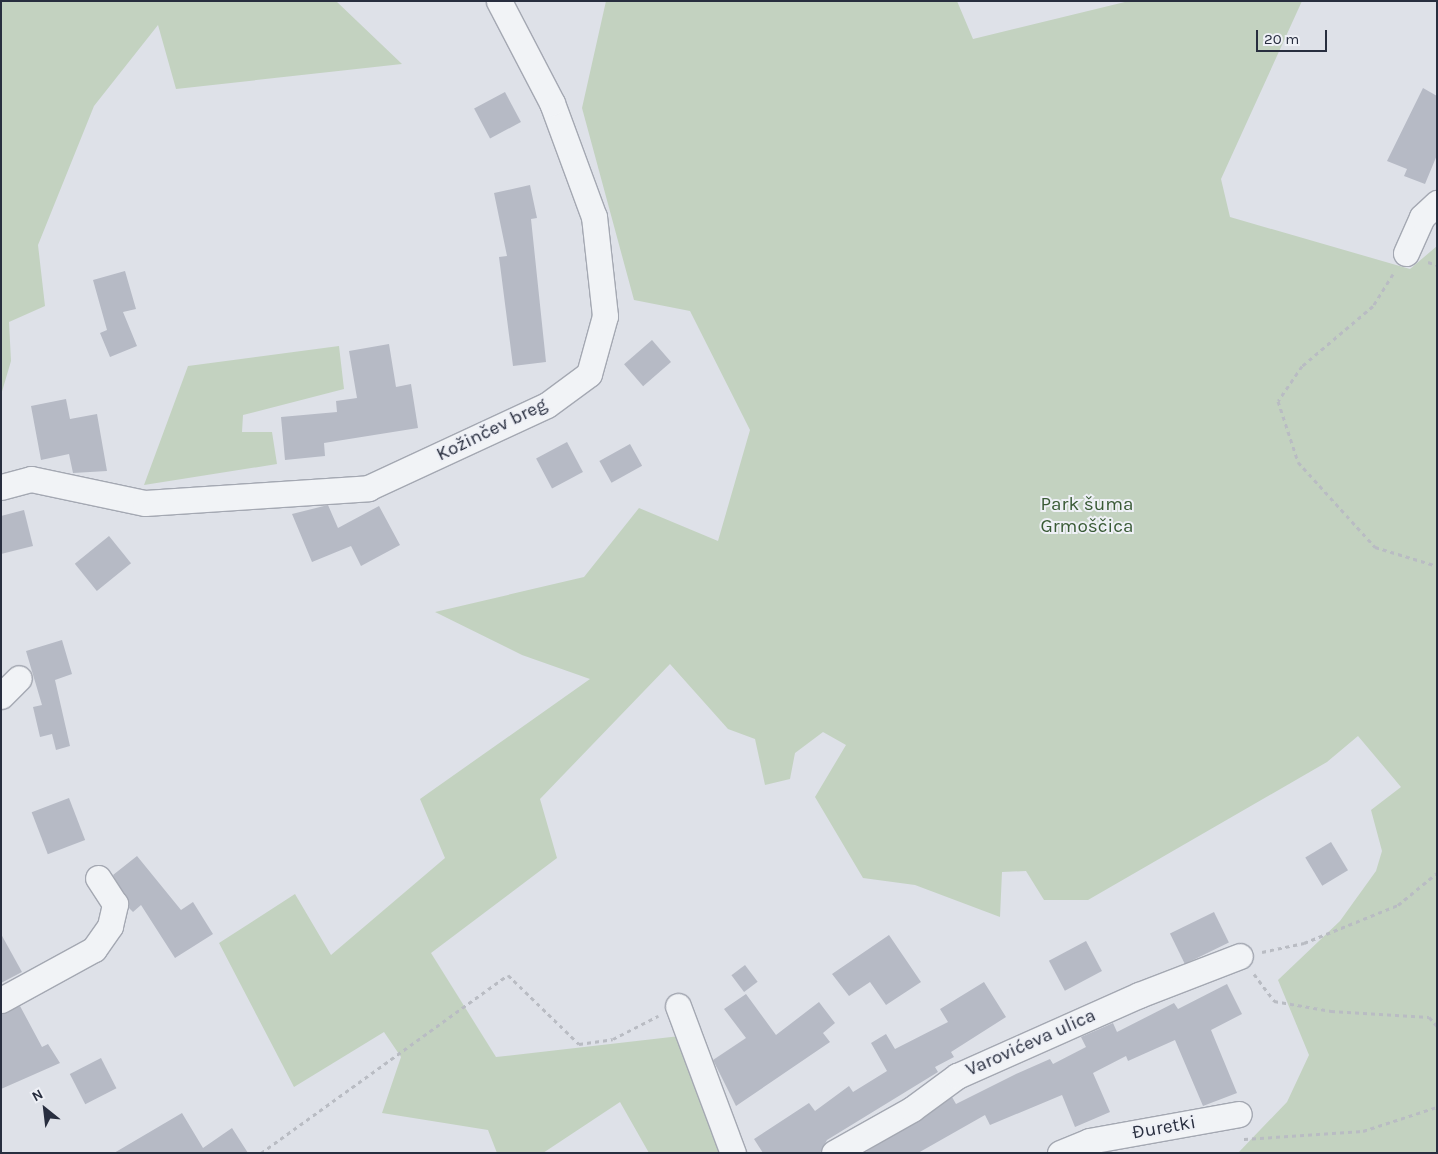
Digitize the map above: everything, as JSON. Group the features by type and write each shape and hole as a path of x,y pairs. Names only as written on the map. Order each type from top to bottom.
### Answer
{"street":[{"name":"Kožinčev breg","path":"1,487 31,479 145,503 368,488 547,405 589,374 605,316 594,217 552,103 500,1"},
{"path":"1406,252 1422,217 1437,203"},
{"path":"1,696 19,678"},
{"path":"1,1000 94,949 110,926 115,904 98,878"},
{"name":"Varovićeva ulica","path":"834,1153 912,1108 957,1076 1138,996 1240,956"},
{"path":"678,1006 732,1153"},
{"name":"Đuretki","path":"1060,1153 1089,1141 1239,1114"}],"path":[{"path":"1406,252 1373,306 1302,366 1278,401 1298,462 1374,546 1437,566"},
{"path":"1437,873 1398,905 1304,943 1240,956 1274,1001 1332,1011 1429,1017 1437,1026"},
{"path":"261,1153 508,975 579,1044 613,1039 678,1006"},
{"path":"1239,1114 1243,1139 1284,1139 1363,1132 1437,1107"}],"green space":[{"path":"1,1 336,1 402,64 176,89 158,25 94,106 38,245 45,306 9,322 11,361 1,395"},
{"name":"Park šuma Grmoščica","path":"606,1 957,1 973,39 1129,1 1302,1 1221,179 1230,217 1410,269 1437,246 1437,1153 1238,1153 1287,1102 1309,1055 1278,980 1340,921 1376,871 1382,851 1371,810 1401,787 1358,736 1327,762 1088,900 1044,900 1026,871 1002,872 1000,917 915,885 863,878 815,797 846,745 823,732 795,753 790,779 765,785 755,739 728,729 670,664 540,799 557,858 431,953 496,1057 680,1036 726,1153 649,1153 620,1102 543,1153 497,1153 488,1130 382,1113 401,1057 384,1032 294,1087 219,943 295,894 331,955 445,858 420,799 590,679 522,655 435,612 584,577 639,508 718,541 750,430 690,311 634,300 582,108"},
{"path":"339,346 344,389 243,415 242,432 272,432 277,464 144,485 188,366"}],"building":[{"path":"1423,88 1437,96 1437,155 1425,184 1404,176 1407,169 1387,161"},
{"path":"505,92 521,122 490,138 474,108"},
{"path":"530,185 537,218 531,219 546,362 513,366 499,257 507,256 494,193"},
{"path":"125,271 136,309 123,312 137,346 110,357 100,333 107,330 93,280"},
{"path":"652,340 671,362 643,386 624,364"},
{"path":"389,344 396,387 411,384 418,428 324,443 325,456 285,460 281,417 337,412 336,401 357,398 349,351"},
{"path":"66,399 70,419 97,414 107,471 73,473 69,454 41,460 31,406"},
{"path":"567,442 583,472 552,488 536,458"},
{"path":"630,444 642,466 612,483 599,461"},
{"path":"328,505 338,528 379,506 400,545 361,566 351,546 312,562 292,514"},
{"path":"24,510 33,546 1,554 1,516"},
{"path":"109,536 131,563 97,591 75,564"},
{"path":"62,640 72,674 55,680 70,746 56,750 52,734 40,737 33,707 42,705 26,651"},
{"path":"69,798 85,840 48,854 32,812"},
{"path":"1331,842 1348,870 1322,886 1305,857"},
{"path":"137,856 181,910 193,902 213,934 175,958 141,905 133,912 129,908 113,875"},
{"path":"1214,912 1229,943 1185,964 1170,933"},
{"path":"1,934 22,972 1,983"},
{"path":"889,935 921,982 886,1005 870,982 849,996 832,974"},
{"path":"1086,941 1102,971 1065,991 1049,961"},
{"path":"745,965 758,982 744,992 731,975"},
{"path":"984,982 1006,1017 951,1052 954,1057 935,1067 938,1072 827,1140 820,1153 763,1153 754,1139 809,1103 815,1111 849,1086 853,1092 887,1071 871,1043 886,1034 895,1049 948,1022 940,1009"},
{"path":"1227,984 1242,1014 1211,1030 1237,1093 1203,1106 1175,1040 1128,1061 1126,1056 1093,1073 1110,1112 1075,1127 1062,1095 990,1125 985,1115 918,1153 864,1153 952,1097 956,1104 1050,1059 1053,1064 1086,1047 1081,1037 1113,1023 1117,1032 1174,1003 1178,1009"},
{"path":"746,994 776,1035 819,1002 835,1023 823,1033 830,1042 736,1106 713,1060 746,1038 724,1009"},
{"path":"20,1006 42,1047 48,1044 60,1063 1,1089 1,1014"},
{"path":"101,1058 116,1088 85,1104 70,1074"},
{"path":"182,1113 203,1148 232,1128 248,1153 114,1153"}]}
